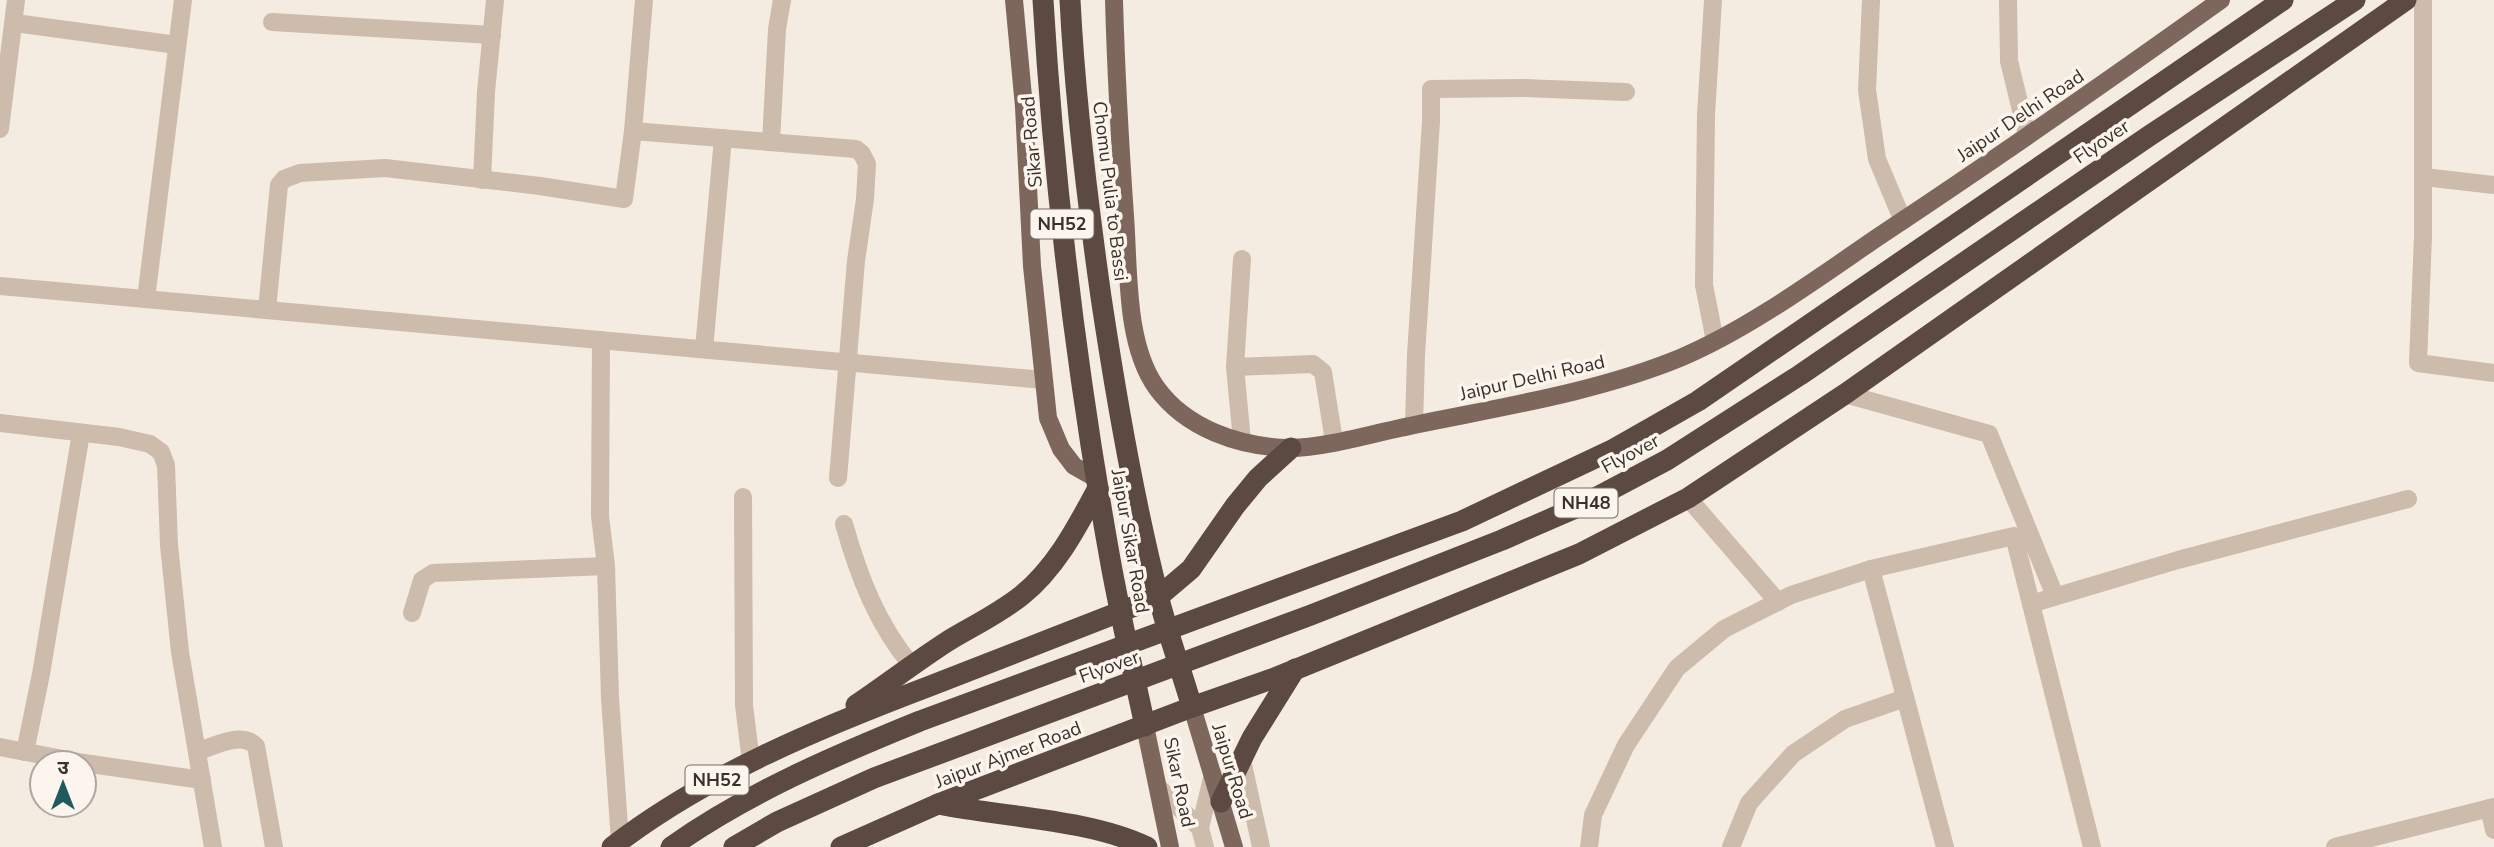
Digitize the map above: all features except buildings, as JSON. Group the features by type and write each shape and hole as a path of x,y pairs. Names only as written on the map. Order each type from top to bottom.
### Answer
{"highway":[{"name":"Sikar Road","path":"1044,0 1050,106 1061,222 1091,447"},
{"name":"Chomu Pulia to Bassi","path":"1070,0 1073,66 1088,206 1108,345 1134,491 1158,597"},
{"name":"Flyover","path":"671,847 767,789 843,752 1462,521 1612,450 1731,379 2283,0"},
{"name":"Flyover","path":"734,847 776,822 874,778 1324,610 1502,540 1580,506 1667,460 1800,375 2149,136 2355,0"},
{"name":"Jaipur Ajmer Road","path":"841,847 938,804 1295,670 1579,554 1688,498 1845,394 2406,0"},
{"name":"Jaipur Sikar Road","path":"1091,447 1145,726"},
{"path":"1158,597 1191,569 1258,478 1291,448"},
{"path":"829,724 1022,595 1046,571 1067,544 1097,483"},
{"name":"NH52","path":"616,844 681,801 751,762 829,724 1158,597 1192,707"},
{"path":"1221,802 1252,738 1295,670"},
{"path":"938,804 1102,831 1131,839 1147,847"}],"main road":[{"path":"1014,0 1024,107 1032,266 1048,418 1061,449 1074,466 1097,483"},
{"name":"Jaipur Delhi Road","path":"1114,0 1117,96 1133,324 1141,358 1155,386 1175,410 1201,427 1242,442 1291,448 1334,442 1569,392 1679,359 1716,341 1796,292 2221,0"},
{"name":"Jaipur Road","path":"1192,707 1234,847"},
{"name":"Sikar Road","path":"1145,726 1170,847"}],"street":[{"path":"0,130 16,0"},
{"path":"146,299 183,0"},
{"path":"482,180 486,92 495,0"},
{"path":"267,310 279,185 284,179 300,173 385,168 624,200 634,131 644,0"},
{"path":"771,142 777,29 782,0"},
{"path":"1713,0 1706,115 1704,285 1716,341"},
{"path":"1871,0 1867,90 1877,159 1903,220"},
{"path":"2008,0 2009,61 2027,135"},
{"path":"2423,0 2424,177 2418,363 2494,373"},
{"path":"272,22 492,35"},
{"path":"15,23 177,46"},
{"path":"1414,425 1431,89 1523,88 1626,92"},
{"path":"634,131 856,149 862,154 867,164 865,200 856,261 838,478"},
{"path":"704,349 723,138"},
{"path":"2424,177 2494,185"},
{"path":"1242,259 1235,367 1242,442"},
{"path":"0,286 1043,380"},
{"path":"601,340 600,516 606,566 616,844"},
{"path":"1235,367 1313,364 1323,372 1334,442"},
{"path":"1845,394 1989,434 2055,596"},
{"path":"0,423 119,437 150,444 161,452 166,465 169,545 180,652 213,847"},
{"path":"24,752 41,674 81,433"},
{"path":"743,497 744,705 751,762"},
{"path":"1688,498 1778,602"},
{"path":"2031,604 2408,499"},
{"path":"844,524 855,564 869,599 893,644 912,666"},
{"path":"1589,847 1593,815 1626,745 1677,668 1724,629 1791,595 1871,569 2014,536 2092,847"},
{"path":"412,613 422,580 433,573 606,566"},
{"path":"1871,569 1945,847"},
{"path":"1731,847 1749,803 1793,754 1845,719 1905,698"},
{"path":"197,752 242,739 251,741 256,746 274,847"},
{"path":"0,747 28,753"},
{"path":"1242,760 1261,847"},
{"path":"98,765 202,780"},
{"path":"1205,847 1200,828 1213,774"},
{"path":"1158,788 1200,828"},
{"path":"2335,847 2491,807 2494,830"}]}
